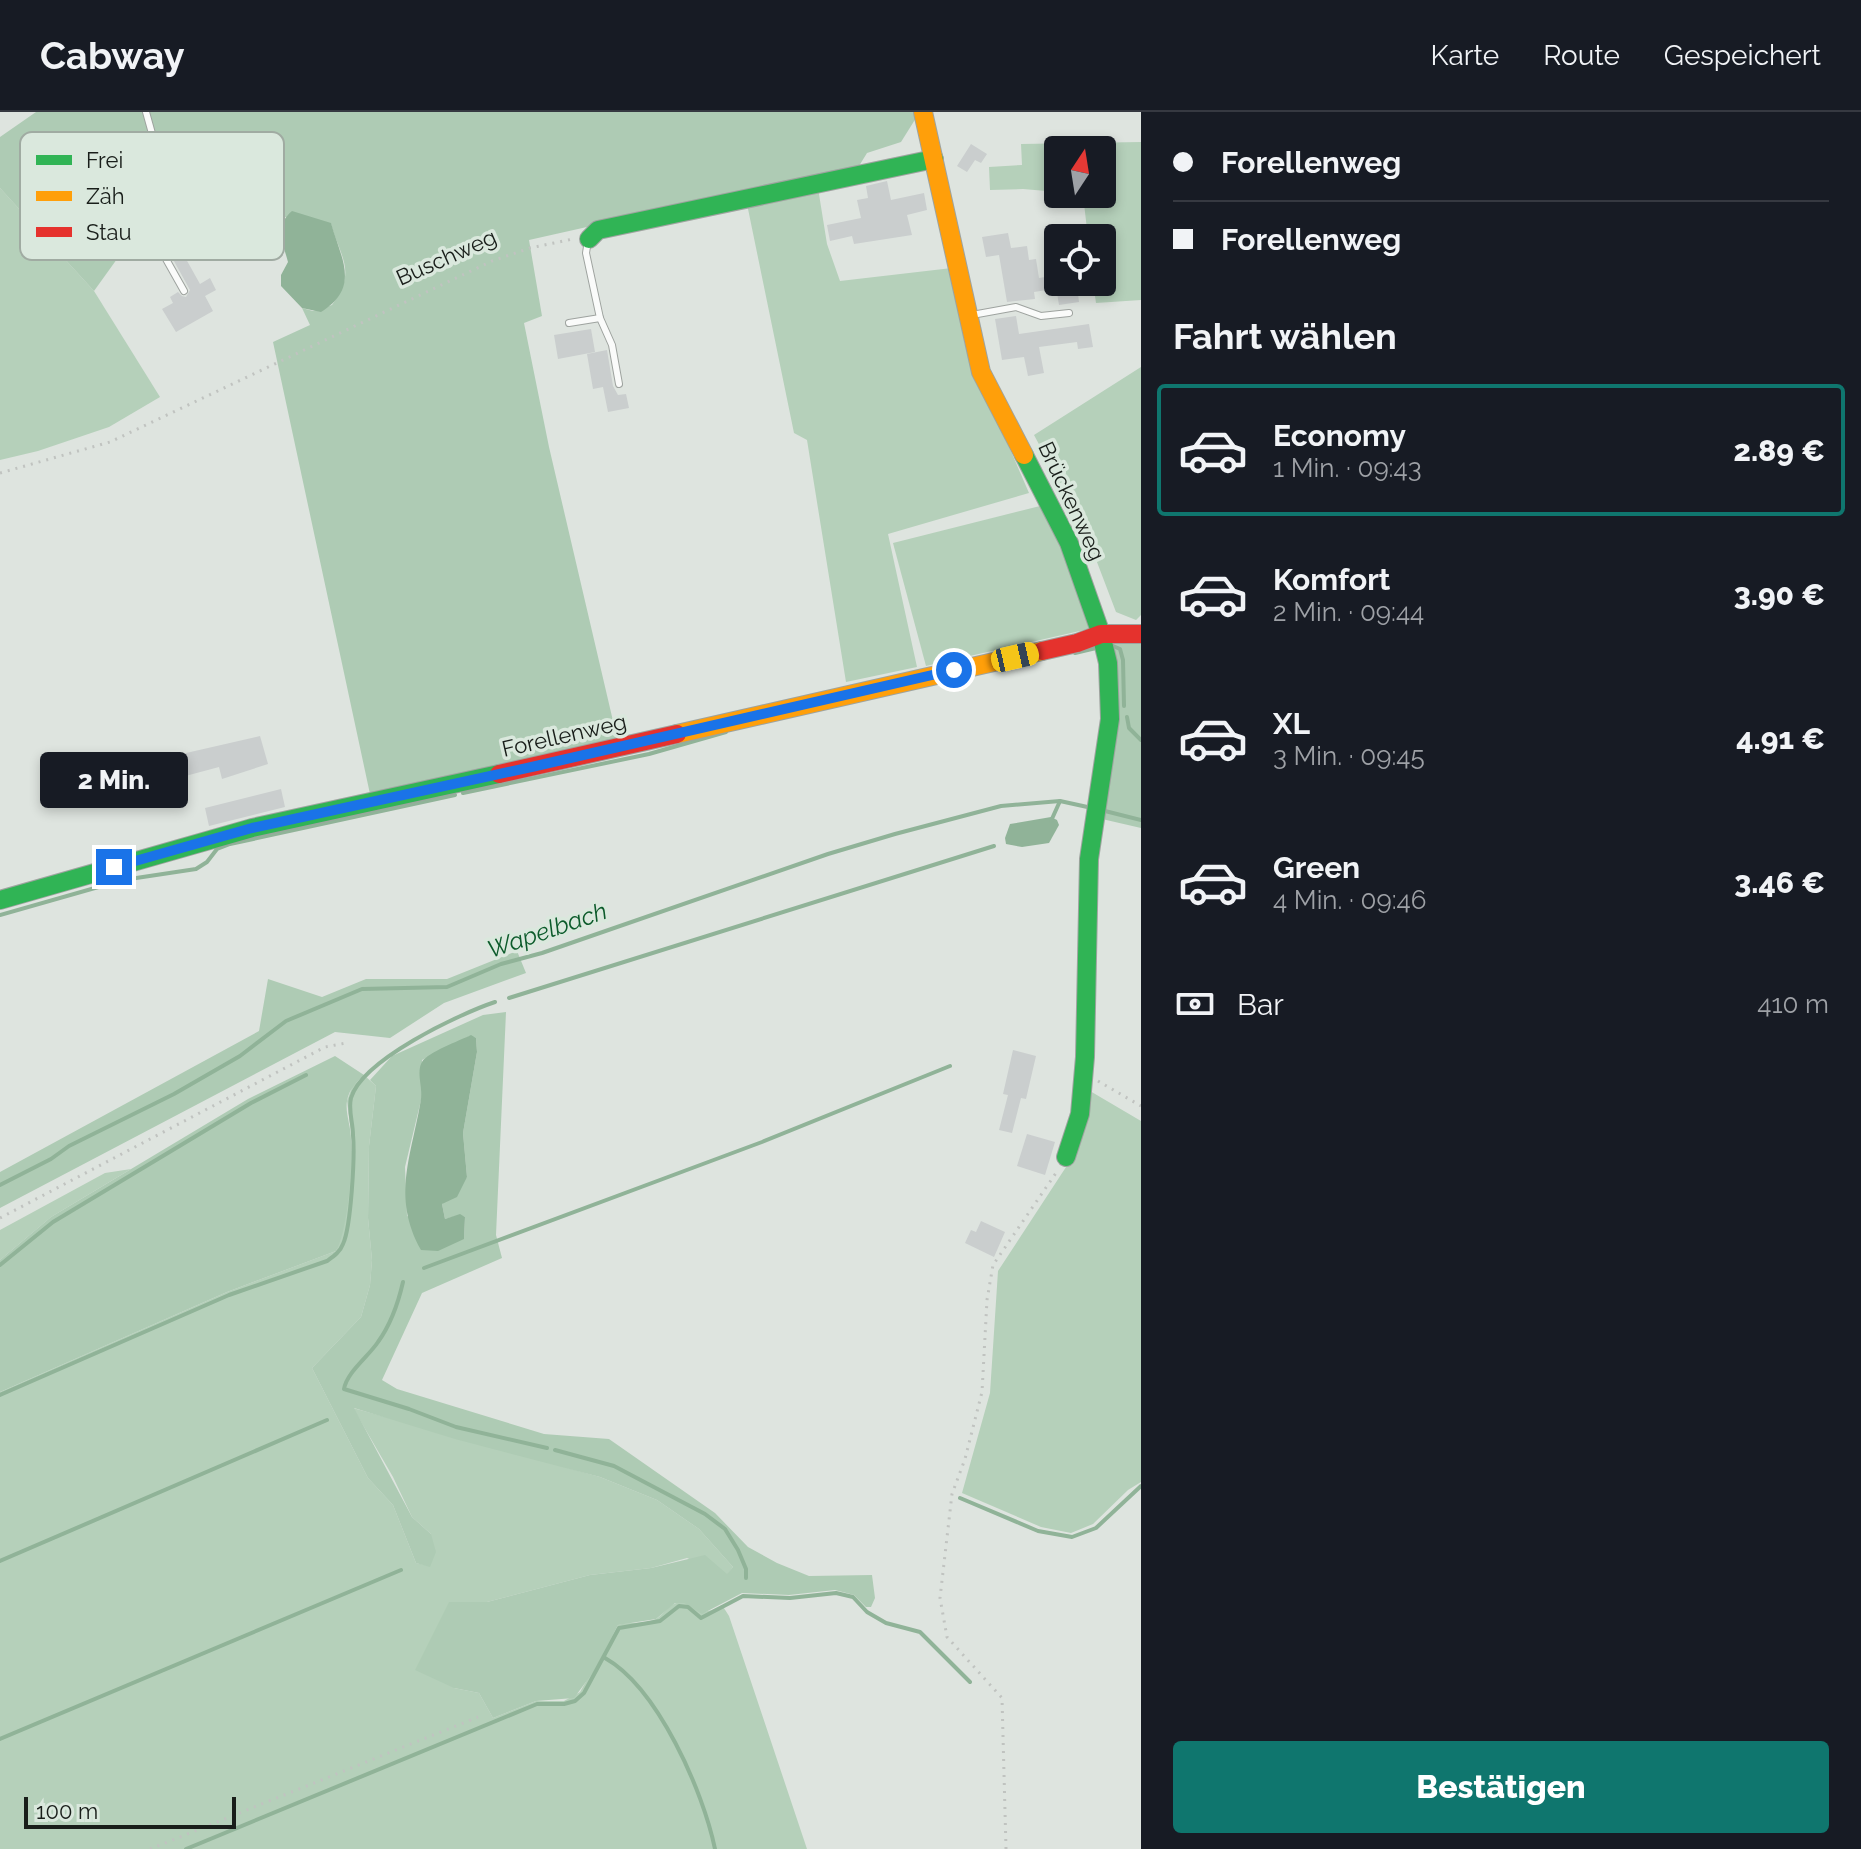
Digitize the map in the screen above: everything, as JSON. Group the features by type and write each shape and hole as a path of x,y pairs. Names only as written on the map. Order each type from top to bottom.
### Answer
{"street":[{"name":"Brückenweg","path":"923,112 981,372 1069,543 1108,663 1110,719 1089,859 1080,1114 1066,1157"},
{"path":"589,239 598,230 934,159"},
{"name":"Forellenweg","path":"0,900 252,828 536,766 1061,646 1101,634 1141,634"}],"lane":[{"path":"146,112 152,132"},
{"path":"589,239 586,253 600,318 612,345 619,384"},
{"path":"167,260 184,291"},
{"path":"969,316 1016,307 1041,316 1069,313"},
{"path":"569,323 600,318"}],"path":[{"name":"Buschweg","path":"0,473 110,442 492,261 530,248 582,237 589,239"},
{"path":"0,1218 300,1059 325,1047 346,1043"},
{"path":"1083,1076 1141,1106"},
{"path":"1006,1849 1002,1698 947,1637 940,1598 952,1494 965,1459 982,1392 987,1300 993,1265 1066,1157"},
{"path":"150,1849 478,1717"}],"shaded area":[{"path":"36,112 914,112 916,118 901,142 867,153 859,166 529,240 542,316 524,323 549,447 617,738 370,794 273,342 310,325 302,308 313,311 332,305 344,283 345,265 331,224 284,219 284,132 20,132 20,210 0,188 0,137"},
{"path":"1116,142 1141,142 1141,300 1096,303 1095,296 1116,296 1116,224 1086,224 1085,208 1116,208"},
{"path":"1021,144 1044,144 1044,191 990,190 989,167 1022,165"},
{"path":"0,188 20,210 20,260 66,260 94,291 160,397 109,427 0,460"},
{"path":"818,188 827,244 840,281 952,268 965,345 1029,493 888,534 917,667 846,682 807,440 794,433 747,204"},
{"path":"292,211 331,223 343,260 344,282 341,293 321,312 302,308 281,286 281,275 288,262 284,248 286,217"},
{"path":"66,260 116,260 94,291"},
{"path":"1141,367 1141,615 1136,620 1116,612 1084,528 1034,435"},
{"path":"1044,505 1093,628 926,666 893,543"},
{"path":"1111,639 1141,641 1141,828 1102,819"},
{"path":"1051,817 1059,825 1049,843 1022,847 1006,844 1010,824"},
{"path":"517,951 526,973 444,1003 390,1038 335,1032 0,1208 0,1172 259,1031 268,979 322,997 366,979 447,979"},
{"path":"506,1012 496,1235 502,1258 422,1293 382,1380 397,1389 544,1434 609,1439 715,1513 748,1547 777,1563 809,1576 872,1575 875,1598 871,1607 866,1607 854,1595 835,1590 789,1595 742,1593 702,1614 684,1603 675,1603 656,1619 618,1625 594,1671 574,1698 536,1701 493,1718 479,1693 454,1688 415,1670 449,1602 487,1602 590,1575 651,1568 705,1555 727,1574 733,1567 699,1529 657,1500 600,1477 455,1439 354,1408 412,1517 431,1534 436,1552 430,1567 416,1563 393,1505 368,1478 312,1368 361,1317 370,1285 369,1146 376,1086 370,1080 392,1056 483,1015","holes":["470,1036 476,1038 477,1052 463,1133 467,1177 442,1204 445,1219 460,1215 465,1217 464,1239 407,1216 405,1167 422,1096 422,1060"]},
{"path":"471,1035 476,1038 477,1052 463,1133 467,1177 457,1197 442,1204 445,1219 460,1214 465,1217 464,1239 438,1251 421,1250 412,1230 405,1193 421,1099 420,1066 430,1054"},
{"path":"335,1056 364,1075 351,1089 347,1101 351,1139 350,1180 347,1213 336,1251 227,1292 0,1392 0,1260 51,1217 248,1099"},
{"path":"364,1075 376,1086 369,1146 370,1285 361,1317 312,1368 368,1478 393,1505 416,1563 430,1566 431,1534 412,1517 353,1408 600,1477 657,1500 699,1529 733,1567 727,1575 687,1558 651,1568 590,1575 487,1602 449,1602 454,1688 479,1693 493,1718 536,1701 564,1701 580,1692 618,1625 656,1619 676,1603 682,1602 704,1612 722,1605 729,1616 807,1849 0,1849 0,1392 227,1292 336,1251 346,1212 352,1140 347,1101 352,1087"},
{"path":"1090,1091 1141,1121 1141,1482 1128,1490 1093,1524 1071,1533 1041,1527 962,1493 990,1393 998,1271 1068,1164"},
{"path":"131,1169 51,1217 0,1260 0,1230 105,1173"}],"building":[{"path":"971,144 987,154 981,163 975,160 967,172 957,166"},
{"path":"887,181 891,200 924,193 927,210 907,215 912,235 854,244 852,236 830,241 827,225 861,218 857,200 868,198 866,186"},
{"path":"1008,233 1011,248 1027,246 1029,260 1036,259 1039,278 1044,277 1044,290 1034,292 1035,299 1007,302 999,255 986,257 982,237"},
{"path":"173,260 187,260 200,284 210,278 216,290 205,296 213,311 176,332 162,309 173,303 170,297 178,292 186,297 190,290"},
{"path":"1058,296 1078,296 1079,302 1059,305"},
{"path":"1016,316 1019,334 1089,324 1093,347 1078,349 1077,342 1039,347 1044,373 1028,376 1024,357 1002,360 995,319"},
{"path":"591,329 595,352 558,359 554,335"},
{"path":"607,350 613,386 618,395 626,394 629,408 608,412 603,387 593,389 587,354"},
{"path":"260,736 268,764 222,779 219,767 178,778 173,756"},
{"path":"281,789 285,807 209,826 205,808"},
{"path":"1013,1050 1036,1056 1026,1099 1021,1098 1012,1133 999,1130 1008,1095 1003,1094"},
{"path":"1027,1134 1055,1142 1045,1175 1017,1166"},
{"path":"981,1221 1005,1232 994,1257 965,1243 971,1230 976,1232"}],"waterway":[{"path":"1113,646 1120,649 1123,660 1124,706"},
{"path":"1075,653 1096,648"},
{"path":"1127,717 1129,728 1141,740"},
{"path":"463,793 649,754 726,732"},
{"path":"0,915 123,880 196,869 207,862 217,849 230,844 455,795"},
{"path":"1051,821 1060,801"},
{"name":"Wapelbach","path":"0,1185 51,1159 69,1146 174,1094 240,1056 286,1021 362,989 447,987 501,964 542,953 828,854 1001,806 1060,801 1092,808"},
{"name":"Wapelbach","path":"1101,810 1141,820"},
{"path":"509,998 994,846"},
{"path":"0,1395 229,1295 334,1256 343,1244 348,1223 353,1158 350,1103 359,1083 392,1054 414,1040 495,1002"},
{"path":"424,1268 762,1142 950,1066"},
{"path":"0,1265 53,1222 251,1103 306,1075"},
{"path":"403,1282 387,1328 349,1377 344,1389 456,1427 547,1448"},
{"path":"0,1561 327,1420"},
{"path":"555,1450 614,1466 705,1514 725,1529 738,1550 746,1569 746,1578"},
{"path":"960,1498 1038,1531 1072,1537 1096,1528 1141,1486"},
{"path":"0,1739 401,1570"},
{"path":"186,1849 537,1704 575,1701 584,1693 619,1628 660,1621 679,1606 688,1607 701,1618 743,1596 790,1598 836,1593 853,1597 867,1612 886,1623 920,1632 970,1682"},
{"path":"605,1658 643,1692 660,1716 689,1771 715,1849"}],"traffic: fast":[{"path":"589,239 598,230 934,159"},
{"path":"1024,455 1069,543 1108,663 1110,719 1089,859 1085,1057 1080,1114 1066,1157"},
{"path":"0,900 252,828 499,774"}],"traffic: slow":[{"path":"923,112 981,372 1024,455"},
{"path":"677,734 1042,651"}],"traffic: jam":[{"path":"1042,651 1101,634 1141,634"},
{"path":"499,774 677,734"}],"route":[{"path":"114,867 252,828 954,670"}]}
